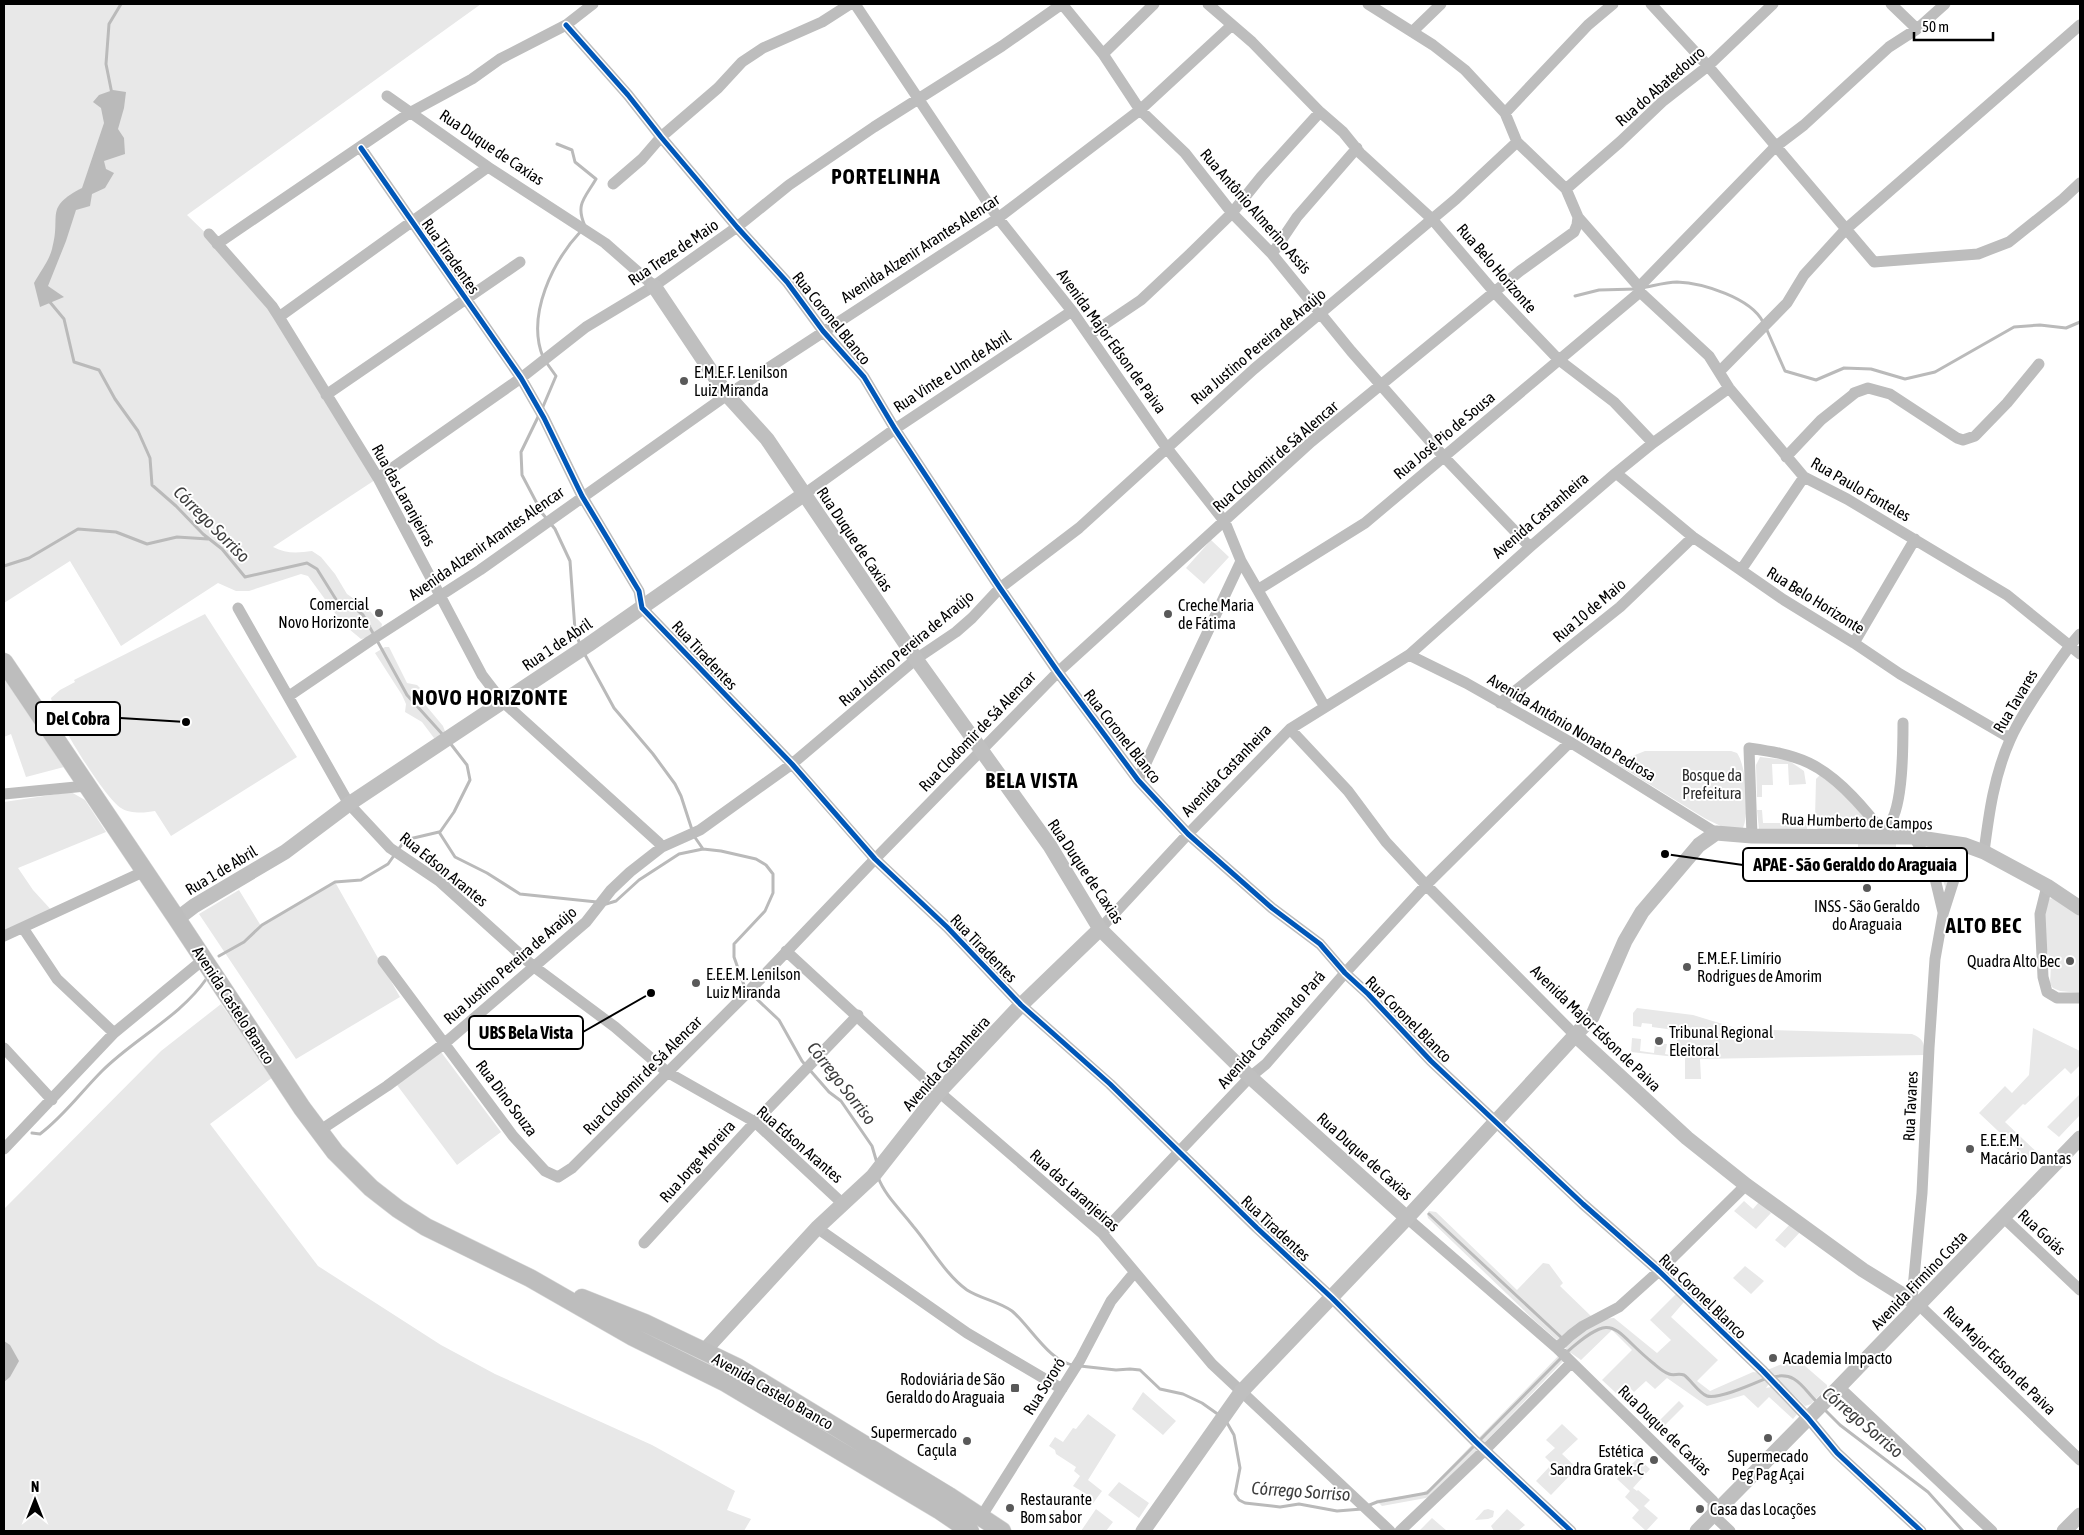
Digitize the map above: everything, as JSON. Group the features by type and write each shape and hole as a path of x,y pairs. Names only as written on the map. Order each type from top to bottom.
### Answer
{"main road":[{"name":"Avenida Castelo Branco","path":"4,662 319,1131 356,1174 398,1209 426,1227 530,1278 633,1337 726,1383 939,1510 970,1531"},
{"name":"Avenida Castelo Branco","path":"530,1278 613,1309 737,1367 1002,1531"},
{"path":"970,1531 981,1517"}],"street":[{"path":"217,244 361,148 411,112 472,78 500,59 566,25 593,4"},
{"path":"613,184 642,159 660,137 718,88 742,62 763,48 822,22 850,4"},
{"name":"Avenida Major Edson de Paiva","path":"855,4 998,218 1072,312 1166,447 1225,522 1241,561 1325,707"},
{"name":"Rua Treze de Maio","path":"378,478 521,378 586,326 654,286 737,227 789,185 874,127 1002,46 1062,4"},
{"name":"Rua Antônio Almerino Assis","path":"1062,4 1104,54 1140,110 1185,153 1232,212 1272,254 1382,386 1444,456 1530,547"},
{"path":"1104,54 1154,4"},
{"name":"Rua Belo Horizonte","path":"1208,4 1252,42 1320,112 1432,219 1495,293 1559,360 1614,402 1653,443"},
{"path":"1368,4 1412,32 1465,70 1505,113 1517,142 1566,189 1578,217"},
{"path":"1412,32 1441,4"},
{"path":"1505,113 1588,25 1613,4"},
{"path":"1650,4 1708,66 1874,262 1978,254 2009,242 2080,183"},
{"name":"Rua do Abatedouro","path":"1566,189 1662,102 1708,66 1773,4"},
{"path":"1891,4 1917,29"},
{"name":"Rua José Pio de Sousa","path":"1259,590 1366,523 1559,360 1640,289 1775,147 1804,125 1889,47 1917,29 1945,4"},
{"name":"Rua Coronel Blanco","path":"566,25 628,95 660,137 737,227 787,282 822,331 864,377 895,429 1000,588 1058,672 1138,780 1188,834 1272,908 1320,944 1344,973 1368,994 1432,1060 1583,1204 1659,1271 1772,1381 1811,1416"},
{"name":"Avenida Alzenir Arantes Alencar","path":"289,696 382,633 441,596 727,395 822,331 998,218 1140,110 1232,25"},
{"path":"1720,371 1787,303 1804,275 1846,229 2080,25"},
{"name":"Rua Duque de Caxias","path":"388,96 488,167 605,243 654,286 727,395 767,439 803,495 980,752 1050,846 1100,929 1250,1077 1564,1356 1713,1501 1713,1516"},
{"path":"1089,335 1141,300 1232,212 1320,112"},
{"name":"Rua Justino Pereira de Araújo","path":"319,1131 387,1086 445,1043 586,922 617,884 662,847 700,830 792,764 916,659 956,632 1000,588 1079,528 1254,368 1432,219 1517,142"},
{"name":"Rua Tiradentes","path":"361,148 521,378 544,418 582,496 639,591 642,608 792,764 874,859 947,927 1021,1005 1110,1084 1178,1152 1332,1298 1480,1446 1572,1531"},
{"path":"1272,254 1297,216 1357,148"},
{"path":"279,316 488,167"},
{"name":"Rua Paulo Fonteles","path":"1578,217 1640,289 1703,350 1720,371 1729,388 1804,478 1847,499 2007,595 2080,654"},
{"name":"Rua Clodomir de Sá Alencar","path":"534,1158 551,1176 558,1177 572,1168 756,984 874,859 1058,672 1311,442 1382,386 1520,271 1574,232 1578,217"},
{"name":"Rua das Laranjeiras","path":"209,234 279,316 378,478 482,675 502,701 637,822 662,847"},
{"path":"326,395 520,262"},
{"name":"Rua Vinte e Um de Abril","path":"803,495 895,429 1072,312"},
{"path":"1786,456 1821,420 1854,393 1868,388 1890,394 1957,438 1969,439 1975,436 2007,403 2039,364"},
{"name":"Avenida Castanheira","path":"704,1351 817,1228 873,1176 939,1092 1021,1005 1100,929 1188,834 1290,729 1409,655 1530,547 1653,443 1729,388"},
{"name":"Rua Belo Horizonte","path":"1616,474 1693,537 1784,600 1900,674 2010,738"},
{"path":"1741,570 1804,478"},
{"name":"Rua 1 de Abril","path":"177,919 194,906 285,852 349,804 582,649 803,495"},
{"name":"Rua 10 de Maio","path":"1500,703 1607,618 1693,537"},
{"path":"1854,643 1915,539"},
{"path":"1138,780 1241,561"},
{"name":"Rua Edson Arantes","path":"238,608 349,804 390,848 439,881 533,966 615,1027 667,1072 755,1122 842,1203"},
{"name":"Rua Tavares","path":"1984,852 1990,805 1999,768 2010,738 2070,644 2080,634"},
{"name":"Avenida Antônio Nonato Pedrosa","path":"1409,655 1570,742 1716,833"},
{"path":"1752,836 1749,748 1786,755 1810,764 1846,792 1884,835 1895,808 1900,781 1903,723"},
{"name":"Avenida Major Edson de Paiva","path":"1290,729 1348,791 1373,826 1426,885 1575,1035 1687,1138 1746,1185 1863,1270 1915,1302"},
{"name":"Avenida Castanha do Pará","path":"1102,1233 1250,1077 1266,1064 1344,973 1426,885 1570,742"},
{"path":"4,794 86,786"},
{"path":"1143,1531 1241,1392 1407,1218 1592,1017 1625,941 1642,912 1699,845 1716,833"},
{"name":"Rua Humberto de Campos","path":"1716,833 1752,836 1884,835 1914,837 1965,845 1984,852 2047,886 2080,908"},
{"name":"Rua Tavares","path":"1914,837 1933,870 1943,914"},
{"name":"Rua Tavares","path":"1915,1302 1928,1048 1935,959 1943,914 1965,845"},
{"path":"4,936 145,871"},
{"path":"2047,886 2040,914 2043,977 2047,992 2057,998 2080,998"},
{"path":"23,928 57,979 114,1033"},
{"name":"Rua das Laranjeiras","path":"786,951 939,1092 1102,1233 1212,1364 1390,1531"},
{"path":"4,1149 114,1033 204,959"},
{"name":"Rua Dino Souza","path":"383,960 513,1136 534,1158"},
{"name":"Rua Jorge Moreira","path":"644,1243 755,1122 858,1016"},
{"path":"4,1048 52,1100"},
{"name":"Avenida Firmino Costa","path":"1697,1531 1835,1392 1915,1302 2004,1218 2080,1138"},
{"path":"1400,1531 1564,1356 1571,1335 1583,1326 1619,1307 1659,1271 1746,1185"},
{"name":"Rua Goiás","path":"2004,1218 2080,1290"},
{"path":"817,1228 967,1333 1062,1389"},
{"name":"Rua Sororó","path":"981,1517 1062,1389 1111,1301 1134,1272"},
{"name":"Rua Major Edson de Paiva","path":"1915,1302 2080,1460"},
{"path":"1835,1392 1992,1531"},
{"path":"1811,1416 1837,1453 1921,1531"},
{"path":"2064,1531 2080,1515"},
{"path":"1713,1516 1730,1531"}],"green space":[{"path":"4,4 481,4 187,215 217,244 279,317 378,478 273,547 292,552 312,551 321,557 335,574 347,594 368,609 382,624 381,629 366,638 361,639 343,624 308,576 301,574 249,591 236,591 218,583 121,646 70,561 4,603"},
{"path":"1211,540 1229,557 1204,584 1186,568"},
{"path":"205,614 297,757 171,836 155,811 133,812 121,808 113,801 92,774 70,739 51,698 60,690 75,682 74,680"},
{"path":"385,647 389,647 407,683 417,685 421,689 423,702 443,726 446,734 434,738 422,722 405,712 406,704 402,695 375,653"},
{"path":"4,677 64,767 26,777 11,734 4,737"},
{"name":"Bosque da Prefeitura","path":"1645,751 1731,751 1737,753 1743,769 1747,803 1742,830 1725,828 1706,819 1615,763"},
{"path":"1760,757 1788,760 1804,771 1806,784 1789,785 1788,764 1772,764 1773,785 1762,785 1762,797 1757,797 1756,765"},
{"path":"1820,775 1856,808 1870,830 1818,831 1815,818 1816,779"},
{"path":"71,792 85,800 106,832 18,868 33,890 54,913 4,936 4,802"},
{"path":"1757,810 1762,810 1763,823 1807,823 1807,829 1804,833 1759,829"},
{"path":"1858,843 1896,844 1896,850 1858,850"},
{"path":"1926,846 1955,851 1946,889 1940,872"},
{"path":"335,882 400,997 296,1059 199,914 239,890 261,926"},
{"path":"2054,898 2080,914 2080,993 2060,991 2053,988 2050,984 2051,964 2045,943 2045,909 2048,899"},
{"path":"221,1004 273,1077 210,1124 318,1266 441,1345 495,1374 652,1445 735,1491 727,1510 751,1519 744,1531 4,1531 4,1209 161,1051"},
{"path":"1637,1008 1693,1015 1739,1029 1912,1034 1923,1042 1925,1055 1700,1059 1701,1079 1685,1079 1685,1058 1631,1052 1632,1038 1641,1039 1640,1051 1654,1053 1655,1043 1667,1044 1665,1054 1675,1056 1678,1034 1674,1033 1674,1030 1652,1027 1652,1024 1642,1023 1641,1027 1633,1026 1633,1013"},
{"path":"2033,1028 2080,1051 2080,1065 2071,1074 2065,1068 2005,1122 2041,1156 2033,1164 1979,1113 2005,1086 2012,1093 2029,1075"},
{"path":"441,1052 501,1132 457,1165 397,1085"},
{"path":"2080,1094 2080,1115 2059,1137 2047,1127"},
{"path":"1744,1201 1753,1209 1759,1202 1771,1213 1756,1229 1734,1211"},
{"path":"1429,1211 1436,1212 1517,1290 1543,1263 1549,1264 1563,1283 1560,1286 1593,1318 1559,1341 1557,1340 1428,1218 1427,1214"},
{"path":"1793,1221 1803,1229 1785,1248 1775,1240"},
{"path":"1745,1266 1764,1281 1751,1294 1733,1278"},
{"path":"1676,1294 1684,1302 1671,1317 1718,1360 1697,1381 1710,1391 1753,1372 1760,1373 1782,1364 1790,1353 1827,1385 1827,1388 1811,1404 1805,1406 1782,1384 1770,1382 1766,1388 1771,1387 1798,1413 1793,1419 1769,1397 1758,1408 1744,1395 1707,1406 1667,1378 1655,1389 1646,1381 1634,1392 1625,1383 1616,1393 1602,1380 1632,1350 1612,1330 1581,1360 1571,1353 1435,1494 1426,1498 1382,1506 1376,1500 1420,1494 1429,1489 1566,1346 1595,1324 1614,1318 1657,1353 1671,1340 1650,1320"},
{"path":"1143,1392 1176,1421 1163,1435 1132,1409"},
{"path":"1679,1401 1684,1406 1665,1425 1660,1420"},
{"path":"1088,1414 1116,1435 1088,1480 1102,1491 1091,1506 1084,1501 1088,1495 1073,1486 1080,1476 1074,1471 1076,1467 1056,1454 1055,1450 1049,1446 1055,1437 1063,1442 1073,1428 1076,1429"},
{"path":"1562,1424 1578,1439 1562,1454 1577,1468 1551,1495 1536,1481 1552,1464 1545,1457 1555,1448 1546,1440"},
{"path":"1672,1440 1680,1448 1686,1442 1689,1446 1680,1454 1669,1443"},
{"path":"1638,1458 1650,1469 1633,1488 1650,1500 1644,1506 1658,1518 1646,1531 1632,1518 1639,1510 1625,1497 1630,1491 1617,1479"},
{"path":"1119,1482 1149,1503 1139,1518 1108,1495"},
{"path":"1096,1509 1113,1522 1106,1531 1081,1531"},
{"path":"1507,1509 1525,1525 1518,1531 1494,1531 1491,1526"},
{"path":"1484,1510 1494,1511 1493,1517 1475,1520"},
{"path":"1432,1518 1447,1531 1419,1531"}],"shaded area":[{"path":"113,90 126,92 118,129 124,138 125,154 104,161 106,169 114,173 105,188 92,194 90,206 76,210 48,286 64,297 40,307 34,283 51,253 55,237 58,207 62,201 82,188 104,123 101,108 93,102 99,95"},
{"path":"4,1341 10,1345 19,1361 10,1377 4,1382"}],"waterway":[{"name":"Córrego Sorriso","path":"112,94 106,64 109,24 121,4"},
{"path":"557,144 572,150 575,162 596,179 581,206 585,226"},
{"path":"543,357 539,341 538,324 545,290 561,257 581,231"},
{"path":"1642,288 1677,282 1700,285 1737,299 1757,313 1763,322"},
{"path":"1575,296 1599,290 1636,289"},
{"name":"Córrego Sorriso","path":"49,301 64,319 74,362 99,370 115,399 138,431 150,458 152,485 203,534 222,549 245,577 307,563 317,569 337,601 351,605 363,615 407,695 444,736"},
{"path":"1766,328 1785,371 1816,380 1844,368 1871,369 1905,379 1935,372 2014,327 2040,325 2066,328 2080,322"},
{"path":"542,409 556,376 546,362"},
{"path":"539,415 521,452 522,475 542,513 555,529 570,561 575,630 580,645"},
{"path":"4,566 29,558 78,529 116,532 147,544 177,537 208,539"},
{"path":"584,653 614,708 653,754 675,784 681,796 694,836 703,849"},
{"name":"Córrego Sorriso","path":"440,832 454,812 470,780 467,765 450,743"},
{"name":"Córrego Sorriso","path":"439,832 455,857 487,873 520,894 597,902"},
{"path":"219,956 244,942 262,925 335,882 361,880 388,864 405,840 439,832"},
{"name":"Córrego Sorriso","path":"606,904 616,901 639,880 679,854 703,849 721,851 756,859 766,865 773,874 773,893 765,911 734,944 734,957 745,988 779,1020 802,1061 829,1092 841,1101 872,1146 877,1163"},
{"path":"32,1133 40,1134 49,1127 102,1071 171,1016 196,992 207,978"},
{"name":"Córrego Sorriso","path":"878,1177 889,1197 959,1283 972,1293 1012,1311 1057,1358 1065,1363 1074,1365"},
{"path":"1429,1214 1563,1339"},
{"name":"Córrego Sorriso","path":"1567,1352 1595,1331 1605,1328 1613,1329 1663,1371 1671,1375 1684,1375 1707,1396 1719,1396 1767,1378"},
{"name":"Córrego Sorriso","path":"1479,1441 1562,1357"},
{"name":"Córrego Sorriso","path":"1080,1366 1116,1370 1140,1370 1160,1389 1183,1394 1202,1403 1219,1415"},
{"name":"Córrego Sorriso","path":"1773,1377 1781,1376 1794,1379 1818,1403"},
{"name":"Córrego Sorriso","path":"1824,1409 1840,1425 1928,1492 1963,1531"},
{"name":"Córrego Sorriso","path":"1226,1421 1234,1435 1240,1468 1235,1494 1239,1500 1245,1503 1280,1507 1299,1504 1337,1511 1362,1509"},
{"name":"Córrego Sorriso","path":"1367,1506 1377,1502 1427,1493 1474,1446"}],"cycle path":[{"path":"566,25 628,95 737,227 787,282 823,331 864,377 895,429 1000,588 1058,672 1138,780 1188,834 1272,908 1320,944 1345,973 1368,994 1431,1061 1583,1204 1659,1271 1763,1371 1808,1418 1837,1453 1921,1531"},
{"path":"361,148 521,378 544,418 582,496 639,591 642,608 792,764 875,859 947,927 1021,1005 1110,1084 1257,1228 1332,1298 1475,1441 1571,1531"}],"place":[{"name":"E.M.E.F. Lenilson Luiz Miranda","path":"684,381"},
{"name":"Comercial Novo Horizonte","path":"379,613"},
{"name":"Creche Maria de Fátima","path":"1168,614"},
{"name":"Del Cobra","path":"186,722"},
{"name":"APAE - São Geraldo do Araguaia","path":"1665,854"},
{"name":"INSS - São Geraldo do Araguaia","path":"1867,888"},
{"name":"Quadra Alto Bec","path":"2070,961"},
{"name":"E.M.E.F. Limírio Rodrigues de Amorim","path":"1687,967"},
{"name":"E.E.E.M. Lenilson Luiz Miranda","path":"696,983"},
{"name":"UBS Bela Vista","path":"651,993"},
{"name":"Tribunal Regional Eleitoral","path":"1659,1041"},
{"name":"E.E.E.M. Macário Dantas","path":"1970,1149"},
{"name":"Academia Impacto","path":"1773,1358"},
{"name":"Rodoviária de São Geraldo do Araguaia","path":"1015,1388"},
{"name":"Supermecado Peg Pag Açai","path":"1768,1438"},
{"name":"Supermercado Caçula","path":"967,1441"},
{"name":"Estética Sandra Gratek-C","path":"1654,1460"},
{"name":"Restaurante Bom sabor","path":"1010,1508"},
{"name":"Casa das Locações","path":"1700,1509"}],"district":[{"name":"PORTELINHA","path":"886,176"},
{"name":"NOVO HORIZONTE","path":"490,697"},
{"name":"BELA VISTA","path":"1032,780"},
{"name":"ALTO BEC","path":"1984,925"}]}
